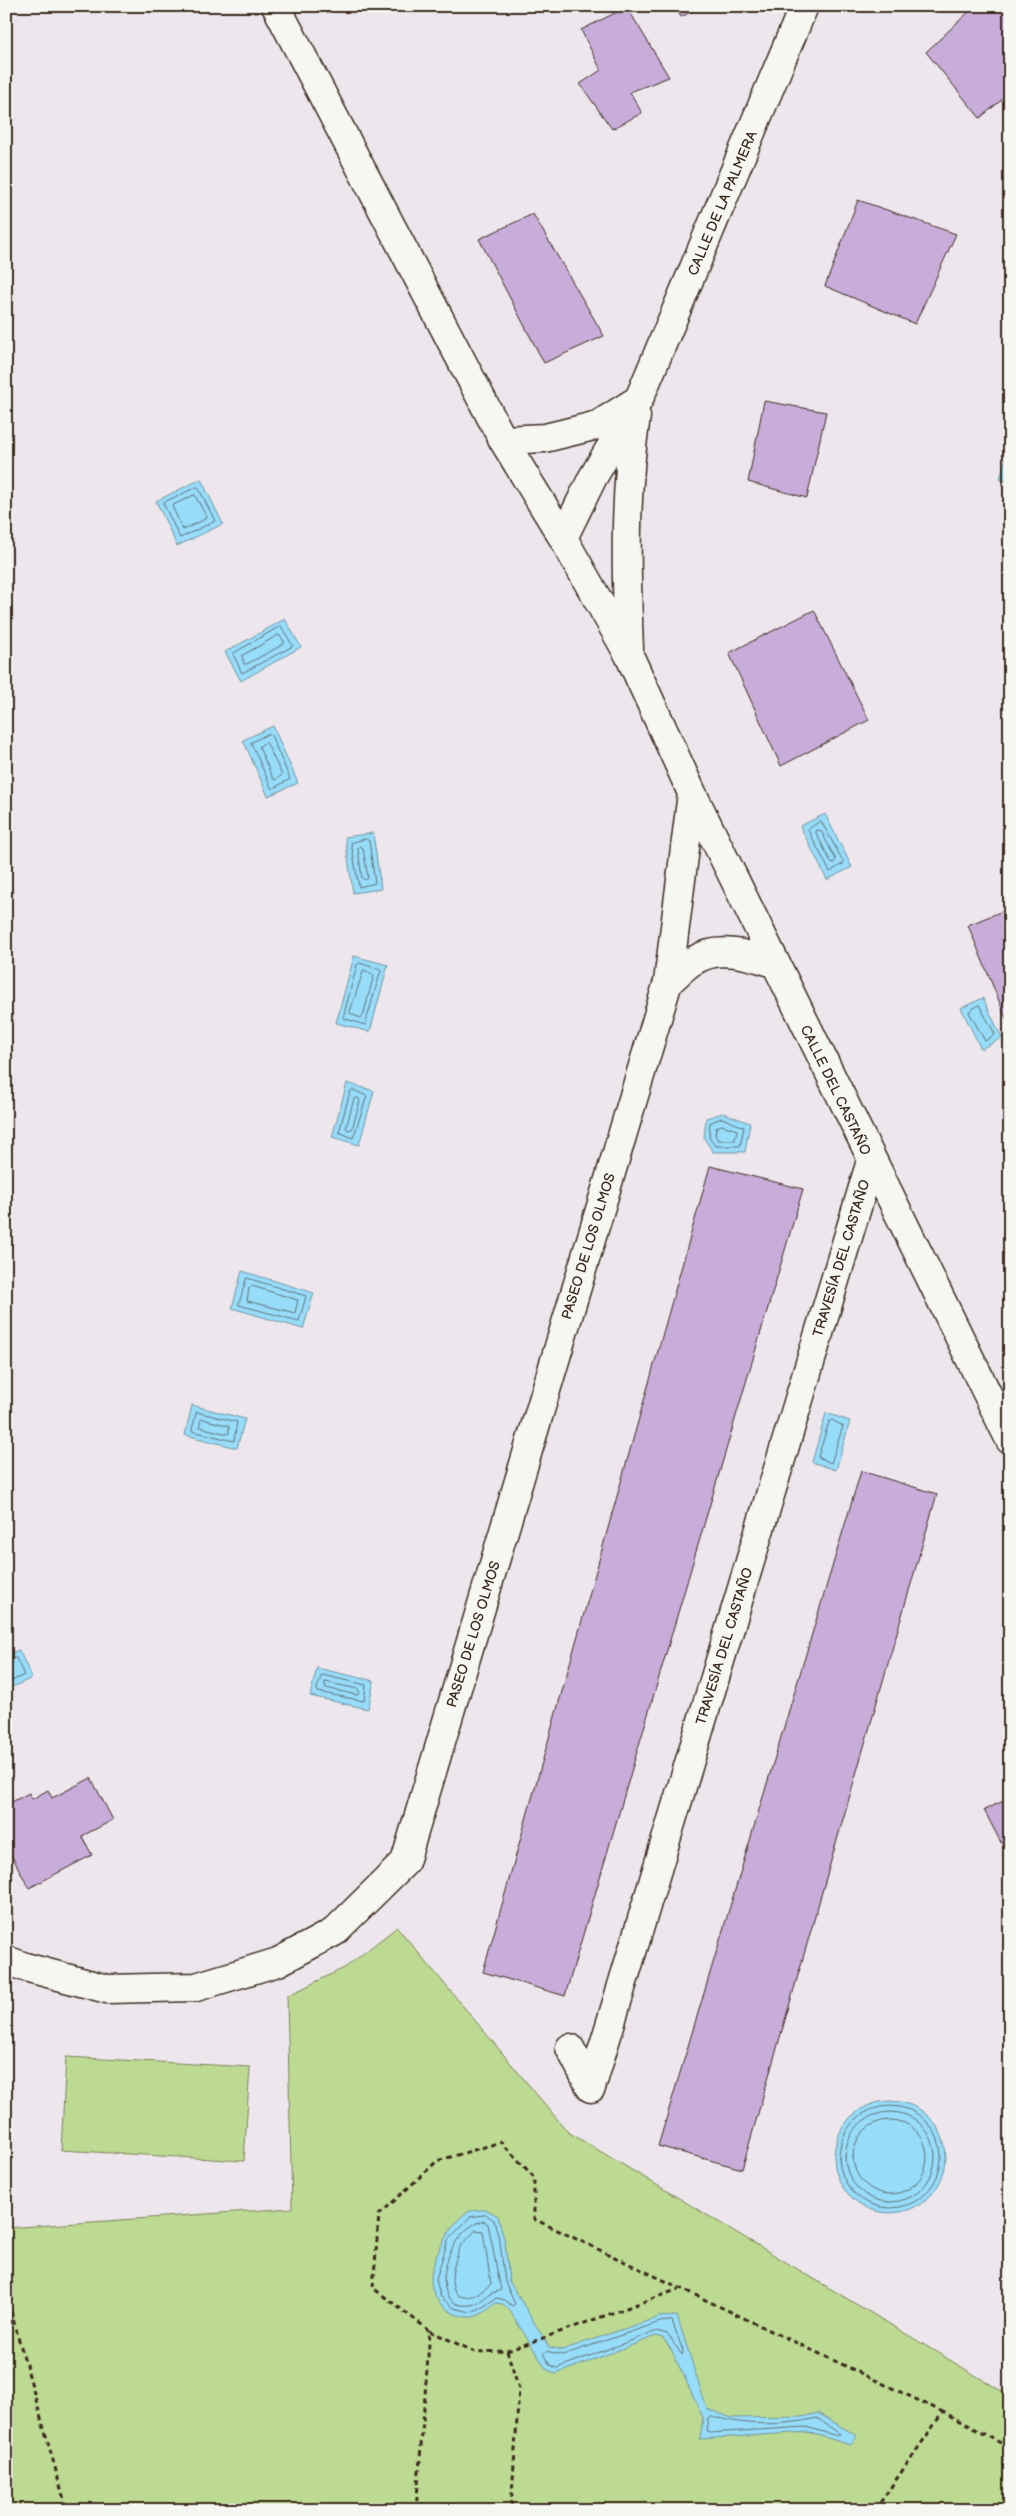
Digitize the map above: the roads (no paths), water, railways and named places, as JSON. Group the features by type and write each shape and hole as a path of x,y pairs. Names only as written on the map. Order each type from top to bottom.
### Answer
{"street":[{"path":"276,6 503,440 563,538 629,655 692,793"},
{"name":"CALLE DE LA PALMERA","path":"563,538 594,477 639,399 804,6"},
{"path":"503,440 545,438 598,425 639,399"},
{"path":"629,655 625,540 629,462 639,399"},
{"name":"CALLE DEL CASTAÑO","path":"692,793 871,1161 1010,1440"},
{"name":"PASEO DE LOS OLMOS","path":"6,1960 107,1989 196,1987 278,1962 334,1932 405,1862 668,982 692,793"},
{"path":"668,982 696,959 721,952 748,954 774,963"},
{"name":"TRAVESÍA DEL CASTAÑO","path":"570,2048 591,2088 871,1161"}],"water":[{"path":"1010,443 1010,482 1000,479"},
{"path":"201,479 223,524 177,546 156,501"},
{"path":"285,619 301,647 241,681 225,652"},
{"path":"273,726 298,783 268,796 243,740"},
{"path":"825,814 852,867 827,880 800,826"},
{"path":"373,833 381,889 353,893 345,837"},
{"path":"354,956 388,965 370,1032 336,1023"},
{"path":"983,998 1002,1038 981,1049 961,1008"},
{"path":"347,1083 374,1091 359,1145 332,1137"},
{"path":"723,1113 750,1123 745,1152 713,1152 704,1138 706,1118"},
{"path":"242,1271 314,1293 303,1329 232,1308"},
{"path":"192,1405 245,1419 237,1448 185,1435"},
{"path":"826,1413 850,1421 836,1470 812,1462"},
{"path":"19,1650 32,1678 6,1690 6,1655"},
{"path":"317,1668 374,1681 368,1709 310,1696"},
{"path":"890,2101 912,2105 930,2117 942,2135 946,2157 942,2179 930,2197 912,2209 890,2213 868,2209 850,2197 838,2179 834,2157 838,2135 850,2117 868,2105"},
{"path":"487,2210 498,2216 505,2242 509,2281 549,2347 562,2350 659,2317 677,2316 707,2409 732,2418 802,2417 818,2413 857,2436 851,2445 807,2432 700,2439 703,2417 672,2351 663,2338 656,2336 556,2374 546,2369 510,2311 503,2304 496,2303 474,2317 462,2316 448,2310 437,2300 432,2286 431,2278 435,2261 455,2223 470,2211"}]}
